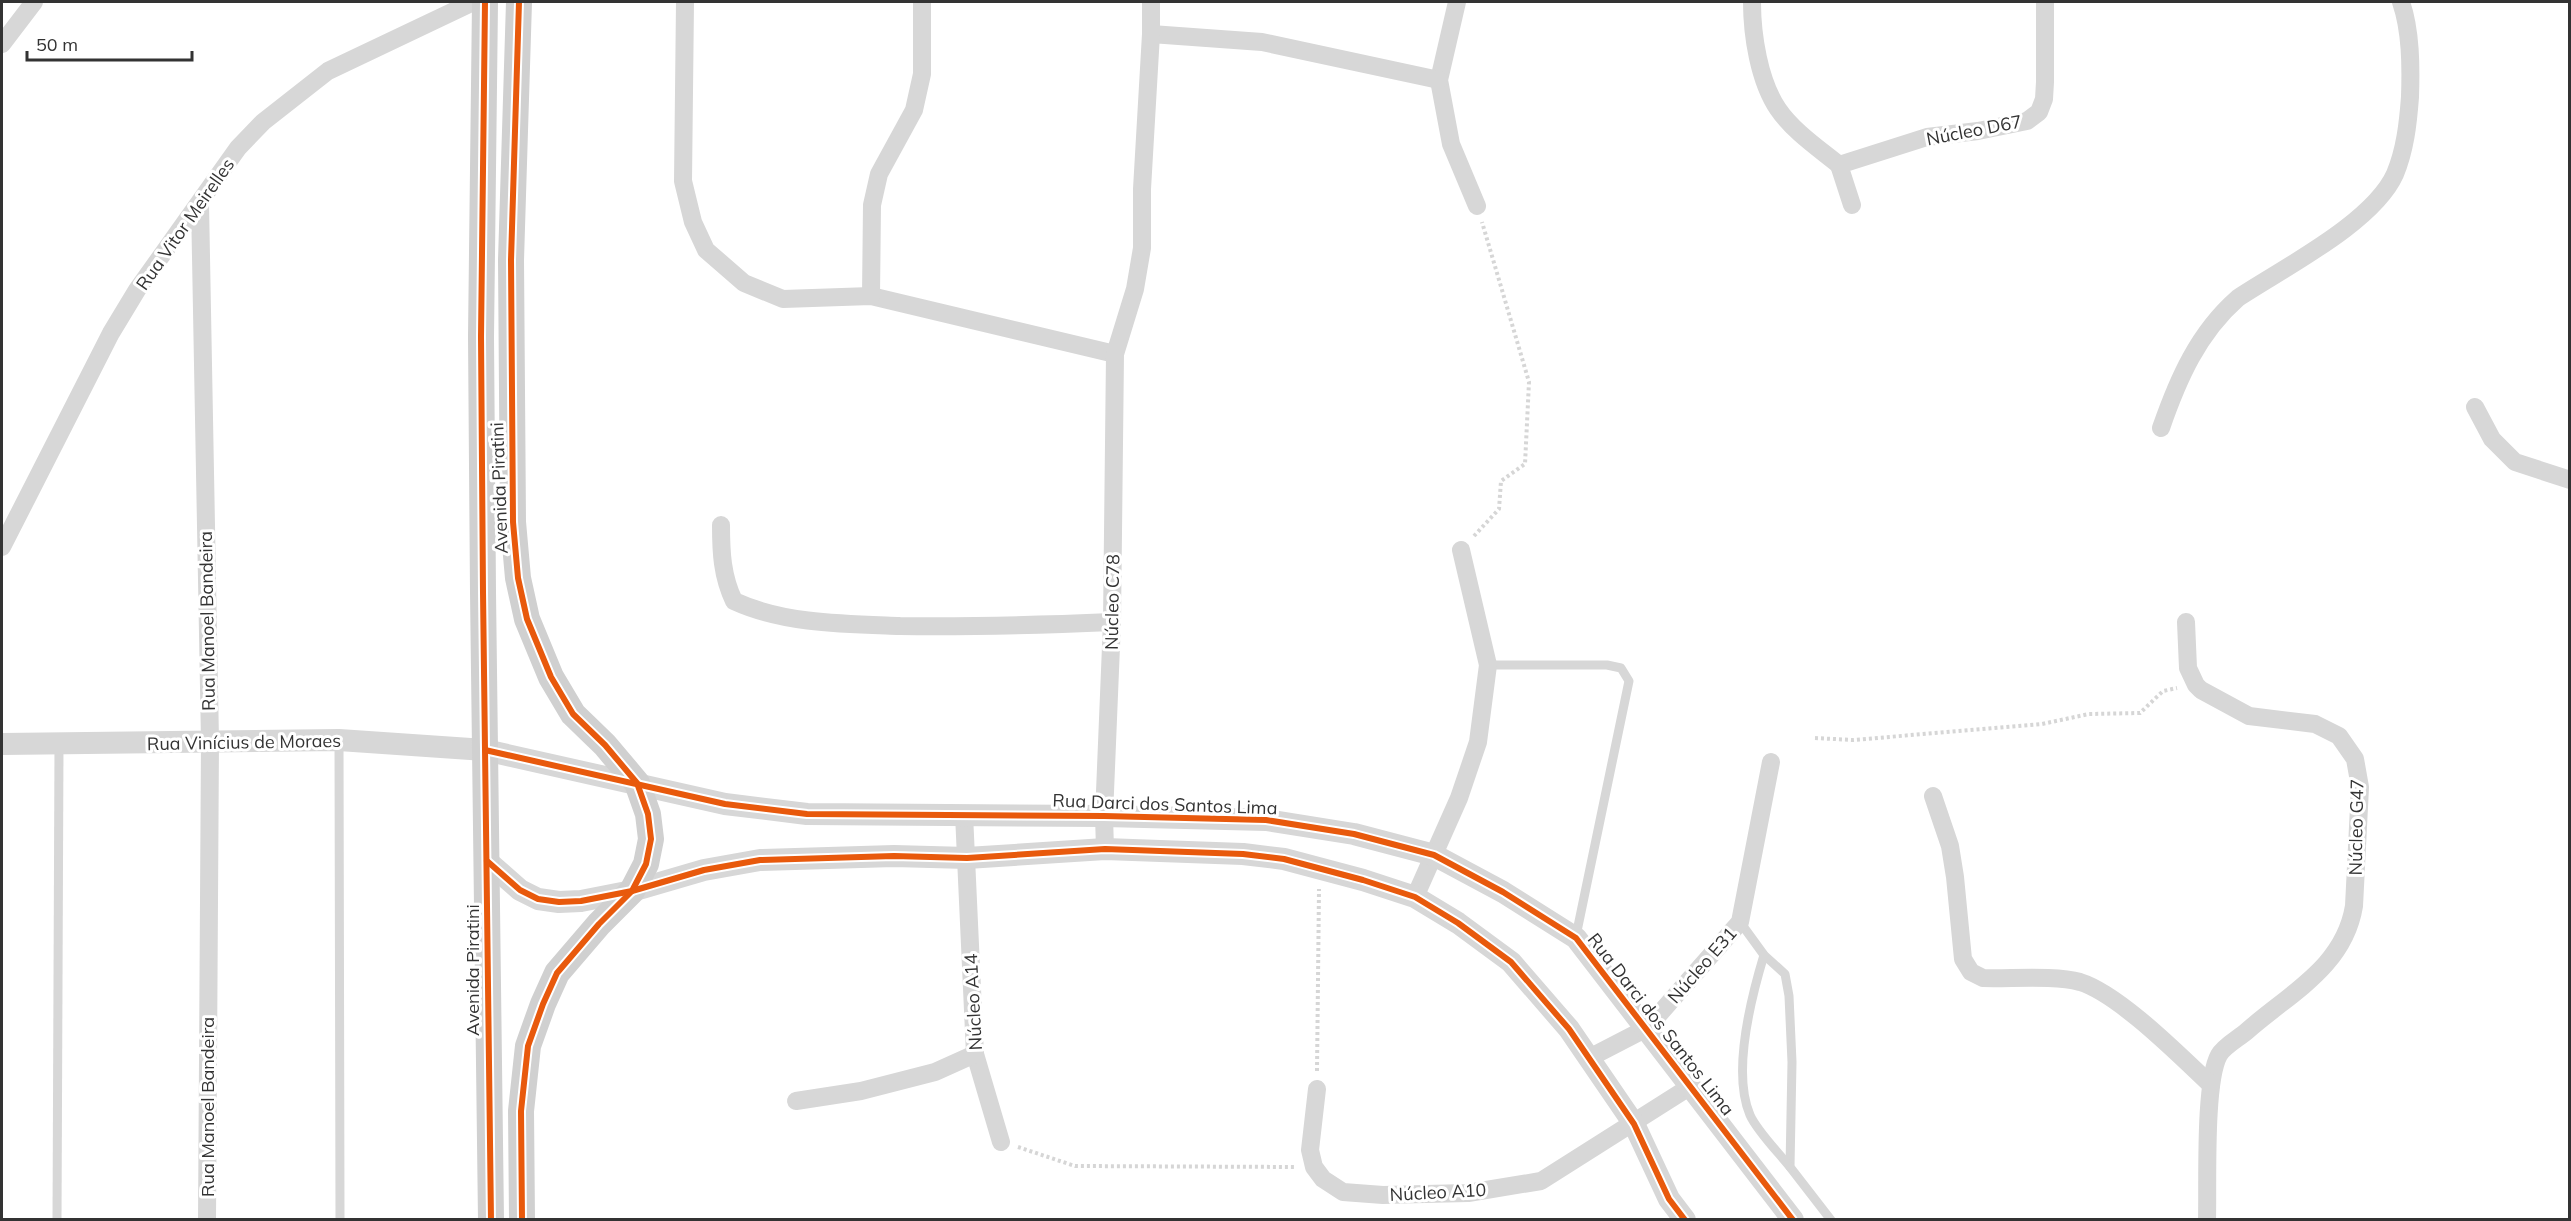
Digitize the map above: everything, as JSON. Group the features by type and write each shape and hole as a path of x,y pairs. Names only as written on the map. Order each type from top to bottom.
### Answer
{"main road":[{"name":"Avenida Piratini","path":"485,2 482,348 487,1050 491,1220"},
{"name":"Avenida Piratini","path":"519,2 511,260 513,522 518,578 527,619 551,678 573,714 605,745 637,783 648,814 651,839 646,864 632,891 557,972 528,1046 521,1111 522,1220"}],"street":[{"path":"2,44 34,2"},
{"name":"Rua Vitor Meirelles","path":"2,547 111,333 137,290 238,148 263,122 328,71 473,2"},
{"path":"686,2 684,181 693,222 706,250 744,283 783,299 871,296 1115,354"},
{"path":"871,296 872,206 879,174 914,110 922,74 922,2"},
{"name":"Núcleo C78","path":"1105,849 1104,816 1112,622 1115,354 1135,289 1142,248 1142,189 1151,2"},
{"path":"1457,2 1439,80 1451,144 1477,206"},
{"path":"1752,2 1760,68 1777,108 1804,137 1839,165 1851,205"},
{"name":"Núcleo D67","path":"1839,165 1927,137 1978,131 2027,121 2039,112 2044,99 2045,82 2045,2"},
{"path":"2161,428 2188,362 2203,336 2222,312 2238,298 2351,226 2378,199 2394,176 2404,148 2410,83 2409,46 2401,2"},
{"path":"1151,34 1262,42 1439,80"},
{"name":"Rua Manoel Bandeira","path":"200,203 210,741 207,1220"},
{"path":"2475,406 2492,439 2515,462 2570,480"},
{"path":"721,525 721,560 728,588 734,601 758,612 845,624 979,627 1112,622"},
{"path":"1415,897 1459,798 1478,742 1488,666 1461,550"},
{"path":"2186,622 2188,668 2196,685"},
{"name":"Núcleo G47","path":"2196,685 2219,701 2249,716 2316,724 2339,736 2355,759 2360,788 2352,921 2336,954 2320,972 2219,1054 2211,1085 2206,1220"},
{"name":"Rua Vinícius de Moraes","path":"2,744 339,740 485,750"},
{"name":"Rua Darci dos Santos Lima","path":"485,750 725,804 807,814 964,814 1266,820 1354,834 1434,855 1503,892 1576,938 1793,1220"},
{"name":"Núcleo E31","path":"1589,1058 1647,1028 1740,922 1771,762"},
{"path":"1933,795 1950,846 1963,959 1971,972 1983,978 2072,981 2090,986 2150,1029 2211,1085"},
{"name":"Núcleo A14","path":"964,814 975,1054 1001,1142"},
{"path":"487,861 520,890 538,899 559,902 581,901 632,891 704,870 760,860 894,856 967,858 1105,849 1243,854 1284,859 1364,880 1415,897 1458,923 1511,962 1546,1000 1634,1124 1669,1209 1685,1220"},
{"path":"796,1101 861,1091 935,1072 975,1054"},
{"name":"Núcleo A10","path":"1314,1167 1323,1179 1343,1192 1383,1195 1468,1193 1541,1181 1691,1086"},
{"path":"1314,1167 1310,1150 1317,1089"}],"lane":[{"path":"1488,666 1607,665 1621,668 1629,681 1576,938"},
{"path":"339,740 340,1220"},
{"path":"57,1220 59,744"},
{"path":"1740,922 1764,955 1785,974 1789,996 1792,1062 1790,1167"},
{"path":"1764,955 1750,1002 1743,1072 1744,1096 1750,1117 1831,1220"}],"path":[{"path":"1461,550 1499,509 1501,481 1526,464 1529,382 1477,206"},
{"path":"1815,738 1853,740 2042,724 2089,714 2140,713 2163,691 2196,685"},
{"path":"1317,1089 1320,868"},
{"path":"1001,1142 1076,1166 1314,1167"}],"cycle path":[{"path":"485,2 481,337 491,1220"},
{"path":"519,2 511,260 513,522 518,578 527,619 551,677 573,714 605,745 637,783 648,814 651,839 646,864 632,891 599,924 557,973 528,1046 521,1111 522,1220"},
{"path":"485,750 725,804 807,814 1104,816 1266,820 1354,834 1434,855 1503,892 1576,938 1793,1220"},
{"path":"487,861 520,890 538,899 559,902 581,901 632,891 704,870 760,860 894,856 967,858 1105,849 1243,854 1284,859 1363,880 1415,897 1458,923 1511,962 1569,1029 1634,1124 1669,1199 1685,1220"}]}
